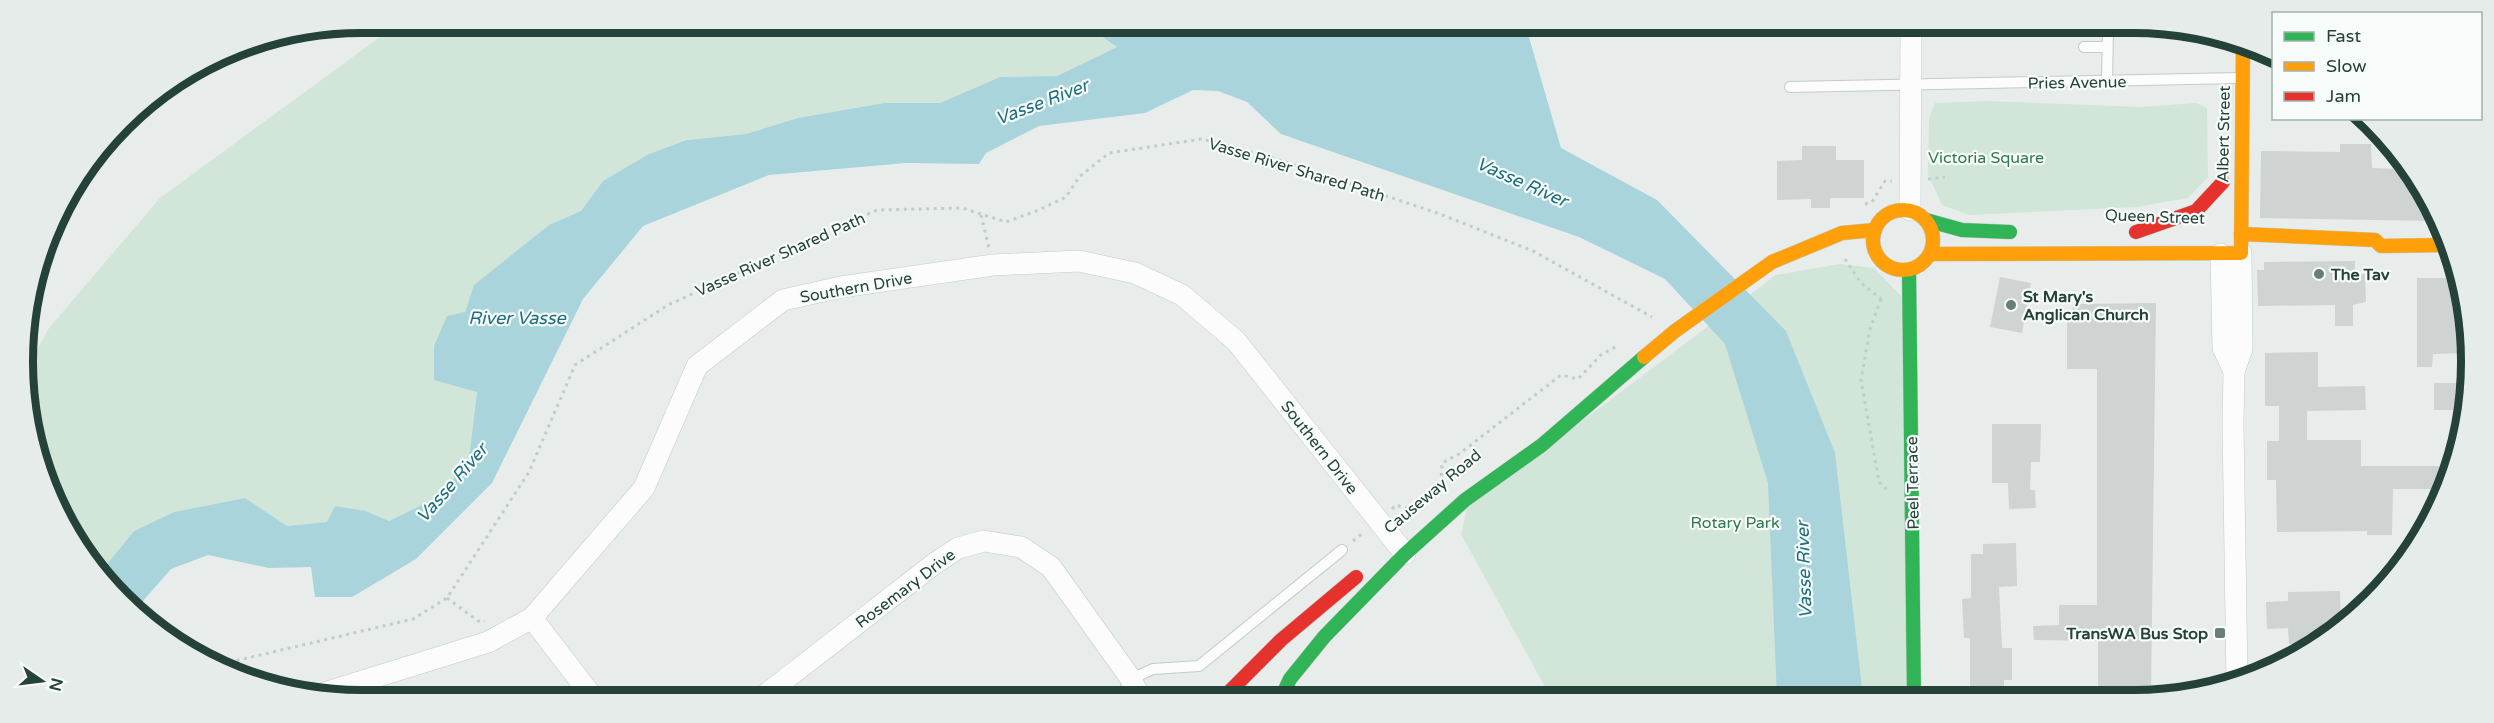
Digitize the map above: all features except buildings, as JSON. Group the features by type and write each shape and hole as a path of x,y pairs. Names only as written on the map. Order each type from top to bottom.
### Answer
{"main road":[{"name":"Albert Street","path":"2234,244 2243,52"},
{"name":"Albert Street","path":"2131,231 2196,211 2223,176 2222,204"},
{"path":"1918,215 1933,236 1930,254 1924,262 1909,270 1889,267 1871,255 1875,230 1888,214 1899,210 1918,215 1962,230 2021,232"},
{"name":"Causeway Road","path":"1285,690 1290,679 1398,545 1542,445 1675,331 1772,262 1842,233 1875,230"},
{"name":"Queen Street","path":"2131,231 2176,233"},
{"path":"1930,254 2375,240 2381,246 2440,245"},
{"path":"2364,254 2376,254 2381,246"},
{"name":"Causeway Road","path":"1772,262 1830,255"},
{"name":"Peel Terrace","path":"1909,270 1914,690"},
{"name":"Causeway Road","path":"1575,398 1651,341 1675,331"},
{"name":"Causeway Road","path":"1421,520 1482,470"},
{"path":"1231,690 1281,640 1368,566"}],"street":[{"path":"1911,33 1910,180 1918,215"},
{"name":"Albert Street","path":"2234,244 2223,348 2234,371 2237,673"},
{"name":"Southern Drive","path":"338,689 488,642 532,618 644,488 697,366 783,300 841,287 993,265 1079,261 1135,273 1182,295 1236,341 1398,545"},
{"name":"Rosemary Drive","path":"771,690 934,564 958,548 984,541 1021,547 1051,567 1135,690"},
{"path":"532,618 587,690"}],"lane":[{"path":"2107,81 2108,33"},
{"path":"2084,47 2107,47"},
{"name":"Pries Avenue","path":"1790,87 2243,78"},
{"path":"1137,690 1153,669 1199,666 1342,550"}],"path":[{"name":"Vasse River Shared Path","path":"230,662 413,619 447,598 529,472 575,365 668,304 877,210 962,208 1006,222 1039,210 1066,196 1079,177 1109,153 1202,140 1270,157 1395,199 1533,251 1660,321"},
{"path":"1859,206 1872,202 1885,181 1945,177"},
{"path":"981,214 993,265"},
{"path":"1881,299 1870,329 1861,380 1879,482 1887,490"},
{"path":"1433,499 1441,481 1442,463 1459,454 1561,375 1578,379 1601,355 1621,344"},
{"path":"1342,550 1396,505 1415,511 1424,505"},
{"path":"447,598 478,621 499,620 508,631"}],"green space":[{"path":"385,33 1097,33 1117,47 1057,76 1000,77 940,103 884,103 798,118 746,134 687,140 603,181 581,211 549,225 516,252 477,392 469,458 441,496 389,521 366,511 327,522 287,526 245,498 174,512 134,531 105,566 77,526 50,467 39,426 33,356 49,328 160,198"},
{"name":"Victoria Square","path":"1986,101 2140,107 2196,103 2207,108 2208,177 2188,198 2137,207 1969,215 1942,205 1928,174 1929,117 1935,103"},
{"name":"Rotary Park","path":"1840,264 1874,268 1903,298 1912,690 1547,690 1461,534 1467,508 1776,275"}],"water":[{"name":"River Vasse","path":"1097,33 1528,33 1561,148 1657,200 1786,331 1835,453 1862,690 1777,690 1768,483 1725,344 1665,279 1579,237 1281,134 1247,102 1218,91 1193,90 1145,113 1039,126 986,153 979,164 906,163 769,175 643,226 583,299 492,483 416,559 352,597 315,597 311,567 269,568 208,555 171,569 140,604 105,566 134,531 174,512 245,498 287,526 327,522 335,506 366,511 389,521 440,496 469,458 477,392 434,380 434,346 447,316 465,312 474,285 549,225 581,211 603,181 649,154 687,140 746,134 798,118 884,103 940,103 1000,77 1057,76 1117,47"}],"traffic: fast":[{"path":"1926,220 1962,230 2010,232"},
{"path":"1909,270 1914,690"},
{"path":"1285,690 1290,679 1324,637 1405,554 1465,500 1542,445 1644,357"}],"traffic: slow":[{"path":"1930,254 2241,253 2243,52"},
{"path":"1897,210 1909,210 1920,215 1928,223 1933,240 1931,252 1920,265 1909,270 1897,270 1886,265 1878,257 1873,246 1873,234 1878,223 1886,215 1897,210"},
{"path":"1644,357 1675,331 1772,262 1842,233 1875,230"},
{"path":"2241,234 2375,240 2381,246 2440,245"}],"traffic: jam":[{"path":"2136,232 2196,211 2223,182"},
{"path":"1231,690 1281,640 1356,577"}],"place":[{"name":"The Tav","path":"2319,274"},
{"name":"St Mary's Anglican Church","path":"2011,305"},
{"name":"TransWA Bus Stop","path":"2220,633"}],"water label":[{"name":"Vasse River","path":"1042,102"},
{"name":"Vasse River","path":"1522,182"},
{"name":"Vasse River","path":"452,483"},
{"name":"Vasse River","path":"1804,570"}]}
